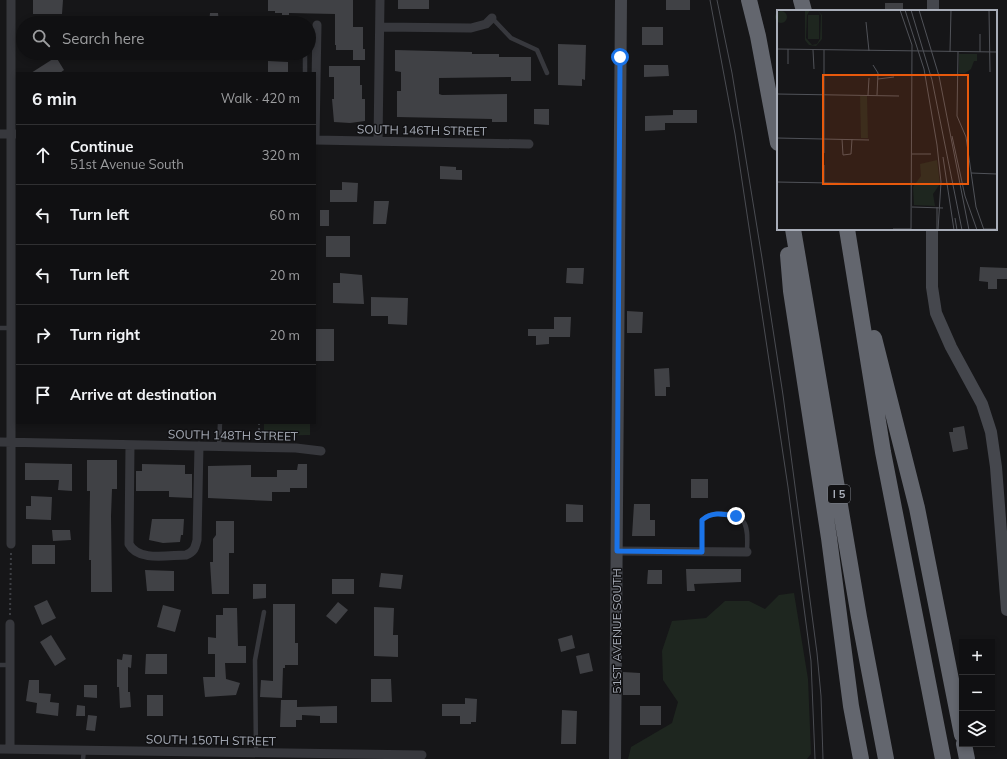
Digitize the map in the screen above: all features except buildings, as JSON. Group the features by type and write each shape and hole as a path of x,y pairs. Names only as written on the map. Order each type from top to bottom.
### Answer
{"highway":[{"path":"749,0 758,36 777,138"},
{"path":"801,0 804,10"},
{"path":"787,230 791,291 828,531 851,706 861,759"},
{"name":"I 5","path":"793,230 860,625 886,759"},
{"path":"848,231 917,508 959,720"},
{"path":"848,231 883,452 943,759"},
{"path":"965,747 967,759"}],"street":[{"path":"11,0 14,134 11,328 11,544"},
{"path":"378,141 381,27 380,0"},
{"name":"51ST AVENUE SOUTH","path":"615,759 621,0"},
{"path":"381,27 471,28 486,24 492,18"},
{"path":"316,82 317,25"},
{"path":"0,134 14,134"},
{"name":"SOUTH 146TH STREET","path":"316,139 529,144"},
{"path":"932,230 932,287 936,313 951,347 982,404 991,432 996,467 1007,604"},
{"name":"SOUTH 148TH STREET","path":"0,442 296,448 321,452"},
{"path":"130,445 129,544 132,550 142,555 186,555 193,552 197,540 199,446"},
{"path":"617,551 747,552"},
{"path":"10,624 10,749"},
{"name":"SOUTH 150TH STREET","path":"0,749 83,755 256,753 364,757 422,755"}],"lane":[{"path":"492,18 511,38 537,50 547,73"},
{"path":"305,60 305,72"},
{"path":"0,328 11,328"},
{"path":"219,446 220,424"},
{"path":"702,552 702,520 706,516 718,513 736,516 744,522 748,536 747,552"},
{"path":"256,753 256,660 264,612"},
{"path":"0,665 10,665"}],"path":[{"path":"259,424 259,447"},
{"path":"10,624 11,544"}],"shaded area":[{"path":"264,424 310,424 310,435 264,436"},
{"path":"794,593 808,679 811,754 807,759 628,759 631,747 672,723 678,702 663,680 662,651 672,621 706,618 725,601 749,601 765,609 779,595"}],"tram line":[{"path":"710,0 735,134 788,487 811,661 815,759"},
{"path":"717,0 732,73 783,395 817,653 821,696 823,759"}],"route":[{"path":"620,57 617,551 702,552 702,520 706,516 718,513 736,516"}]}
